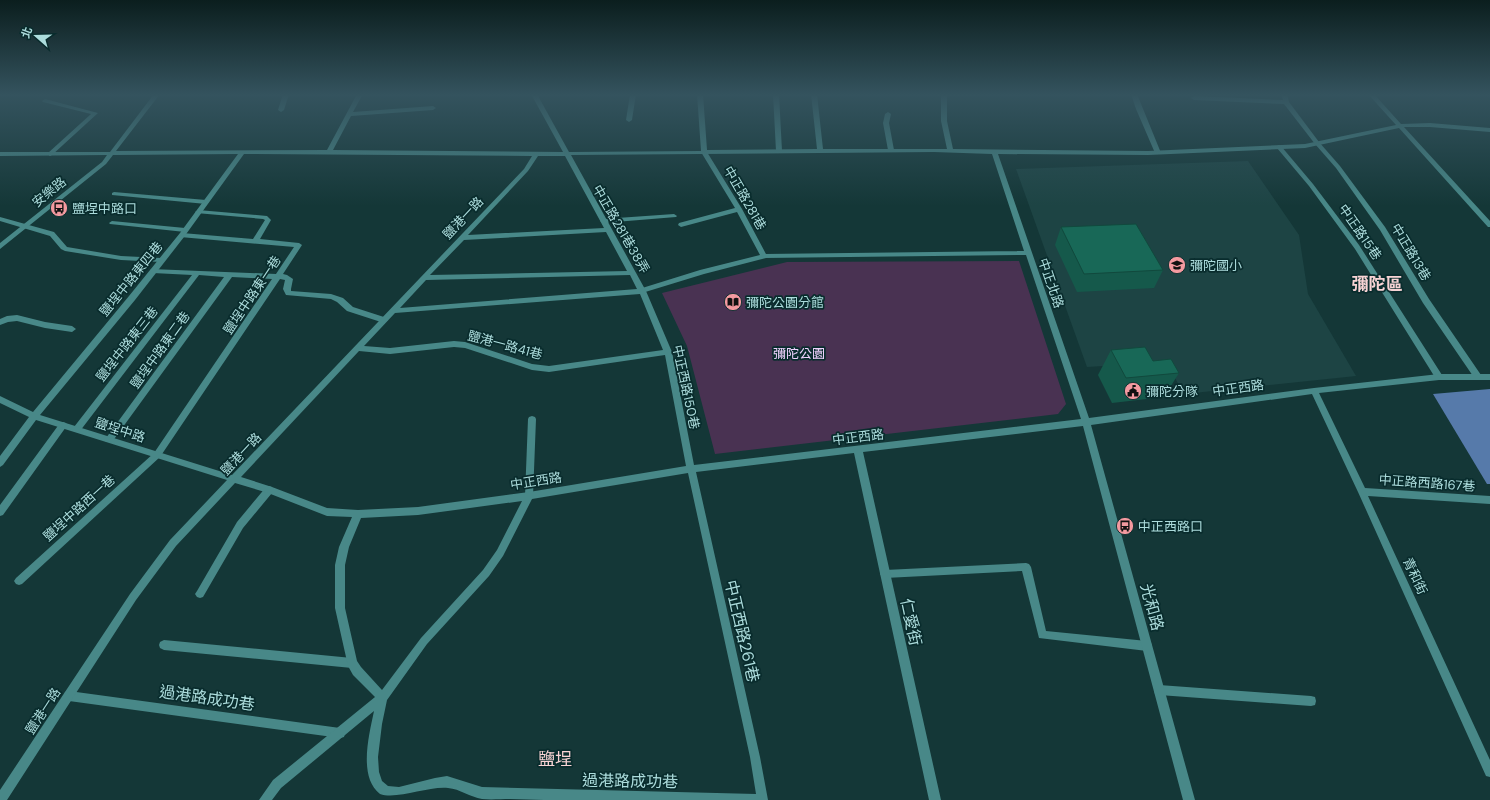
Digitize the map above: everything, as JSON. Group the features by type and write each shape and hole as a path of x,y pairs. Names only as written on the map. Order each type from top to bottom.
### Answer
{"street":[{"path":"50,154 75,131"},
{"name":"安樂路","path":"0,247 104,163 129,131"},
{"path":"329,152 340,131"},
{"name":"中正路281巷38弄","path":"554,131 642,291 702,272 764,256 1028,253"},
{"path":"703,131 704,152"},
{"path":"778,131 779,151"},
{"path":"818,131 820,151"},
{"path":"887,131 890,150"},
{"path":"946,131 950,150"},
{"path":"1149,131 1158,153"},
{"name":"中正路13巷","path":"1308,131 1338,167 1383,229 1426,301 1478,377"},
{"path":"0,154 329,152 536,154 890,150 1158,153 1305,146 1373,131"},
{"path":"1404,131 1490,224"},
{"name":"中正路15巷","path":"1279,147 1311,185 1358,247 1439,377"},
{"name":"鹽埕中路東四巷","path":"0,463 34,416 183,233 242,152"},
{"name":"中正路281巷","path":"704,152 739,209 764,256"},
{"name":"中正北路","path":"994,152 1086,422"},
{"name":"鹽港一路","path":"0,800 133,597 173,543 526,170 536,154"},
{"path":"114,194 206,202"},
{"path":"681,225 739,209"},
{"path":"198,212 265,217 268,220 255,242"},
{"path":"603,221 674,216"},
{"path":"0,219 56,236 61,246 65,249 121,258 161,260"},
{"name":"鹽埕中路東一巷","path":"112,223 255,242 299,245 157,455"},
{"path":"462,238 608,230"},
{"path":"153,271 230,274 289,279 287,289 289,293 331,297 340,300 350,309 384,320"},
{"name":"鹽埕中路東三巷","path":"77,429 197,273"},
{"path":"425,278 632,273"},
{"name":"鹽埕中路東二巷","path":"110,440 230,274"},
{"path":"393,311 642,291"},
{"name":"中正西路150巷","path":"642,291 668,352 690,469"},
{"path":"0,322 7,319 17,318 44,325 72,329"},
{"name":"鹽港一路41巷","path":"359,348 390,351 454,344 465,345 532,367 548,369 668,352"},
{"name":"中正西路","path":"234,480 269,490 327,512 358,514 418,511 529,496 690,469 1086,422 1439,377 1490,378"},
{"name":"青和街","path":"1314,392 1362,492 1490,772"},
{"name":"鹽埕中路","path":"0,399 34,416 234,480"},
{"path":"529,496 532,419"},
{"name":"光和路","path":"1086,422 1189,800"},
{"path":"0,512 63,425"},
{"name":"仁愛街","path":"858,450 935,800"},
{"name":"鹽埕中路西一巷","path":"19,580 157,455"},
{"name":"中正西路261巷","path":"690,469 755,757 762,800"},
{"path":"200,594 240,525 269,490"},
{"name":"中正路西路167巷","path":"1362,492 1490,500"},
{"name":"過港路成功巷","path":"265,800 277,784 382,698 424,641 486,573 500,553 529,496"},
{"path":"358,514 344,548 340,565 340,608 352,663 357,671 382,698"},
{"path":"885,574 1026,567 1042,635 1147,646"},
{"path":"164,645 352,663"},
{"path":"1159,690 1311,700"},
{"name":"過港路成功巷","path":"69,696 340,733"},
{"name":"過港路成功巷","path":"382,698 371,761 373,775 378,787 388,794 400,793 434,783 448,782 482,793 762,800"}],"shaded area":[{"name":"彌陀國小","path":"1248,161 1299,235 1308,294 1356,376 1184,394 1166,362 1087,367 1016,169"}],"green space":[{"name":"彌陀公園","path":"1019,261 1066,404 1058,414 715,454 687,346 662,293 787,262"}],"water":[{"path":"1490,389 1490,484 1487,484 1433,394"}],"building":[{"path":"1136,224 1163,270 1084,274 1061,227"},
{"path":"1145,347 1153,361 1171,359 1179,373 1126,378 1111,350"}],"place":[{"name":"鹽埕中路口","path":"59,208"},
{"name":"彌陀國小","path":"1177,265"},
{"name":"彌陀公園分館","path":"733,302"},
{"name":"彌陀分隊","path":"1133,391"},
{"name":"中正西路口","path":"1125,526"}],"district":[{"name":"彌陀區","path":"1377,284"},
{"name":"鹽埕","path":"555,759"}]}
